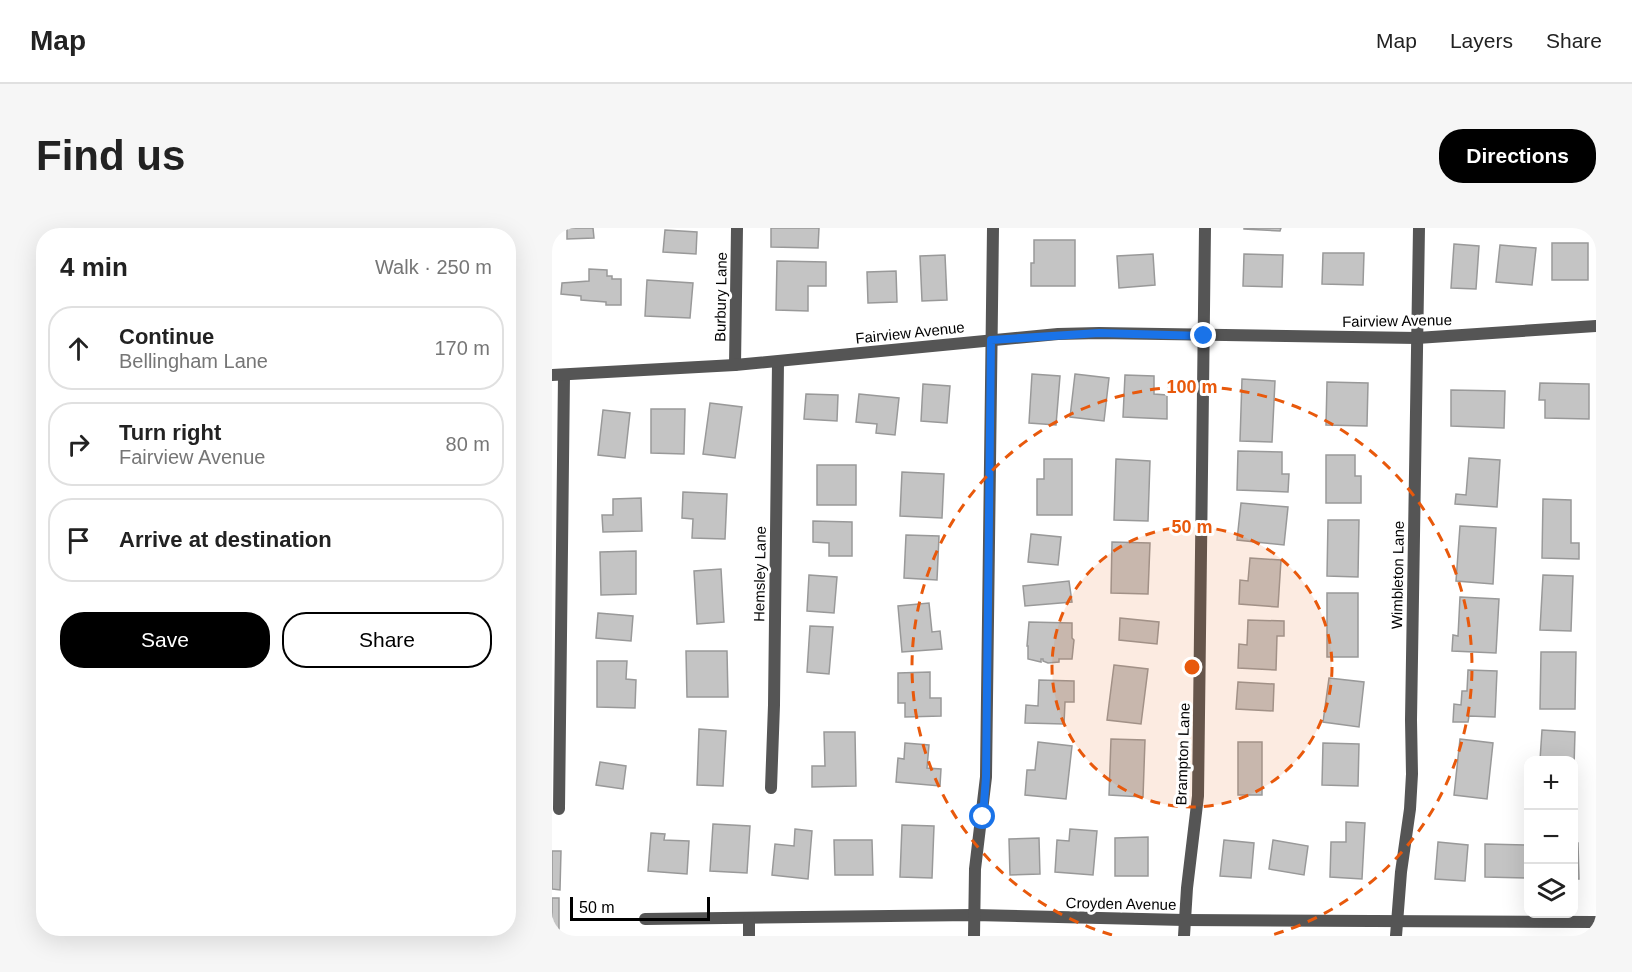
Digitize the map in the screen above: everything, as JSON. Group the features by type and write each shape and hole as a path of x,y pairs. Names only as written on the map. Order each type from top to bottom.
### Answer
{"street":[{"name":"Burbury Lane","path":"735,366 737,228"},
{"path":"974,936 975,869 986,777 993,228"},
{"name":"Brampton Lane","path":"1184,936 1198,796 1205,228"},
{"name":"Wimbleton Lane","path":"1396,936 1412,774 1411,708 1419,228"},
{"name":"Fairview Avenue","path":"558,375 735,366 991,340 1099,333 1418,338 1596,326"},
{"name":"Hemsley Lane","path":"771,788 778,362"},
{"path":"558,375 559,808"},
{"name":"Croyden Avenue","path":"645,919 975,915 1184,921 1596,922"},
{"path":"749,919 749,936"}],"building":[{"path":"567,228 593,228 594,238 567,239"},
{"path":"771,228 819,228 818,248 771,247"},
{"path":"1244,228 1281,228 1280,231"},
{"path":"665,230 697,232 696,254 663,252"},
{"path":"1034,240 1075,240 1075,286 1031,286"},
{"path":"1552,243 1588,243 1588,280 1552,280"},
{"path":"1454,244 1479,246 1476,289 1451,288"},
{"path":"1500,245 1536,248 1532,285 1496,282"},
{"path":"1323,253 1364,253 1363,285 1322,284"},
{"path":"1153,254 1155,285 1119,288 1117,256"},
{"path":"1244,254 1283,255 1282,287 1243,286"},
{"path":"945,255 947,300 922,301 920,256"},
{"path":"777,261 826,262 826,286 808,286 808,311 776,310"},
{"path":"589,269 607,270 607,276 612,276 612,279 621,279 621,305 606,305 606,302 581,300 581,296 561,294 562,283 589,281"},
{"path":"896,271 897,302 868,303 867,272"},
{"path":"647,280 693,283 690,318 645,316"},
{"path":"1032,374 1060,376 1056,425 1029,423"},
{"path":"1075,374 1109,378 1104,421 1070,417"},
{"path":"1125,375 1154,376 1154,394 1167,395 1167,419 1123,417"},
{"path":"1242,379 1275,381 1272,442 1240,441"},
{"path":"1327,382 1368,383 1367,426 1326,425"},
{"path":"1540,383 1589,384 1589,419 1545,418 1545,400 1539,400"},
{"path":"923,384 950,386 947,423 921,421"},
{"path":"1451,390 1505,391 1504,428 1451,426"},
{"path":"806,394 838,395 837,421 804,419"},
{"path":"859,394 899,398 895,435 876,433 877,424 856,422"},
{"path":"710,403 742,407 735,458 703,454"},
{"path":"651,409 685,409 684,454 651,453"},
{"path":"603,410 630,413 625,458 598,455"},
{"path":"1238,451 1282,452 1282,474 1289,474 1288,492 1237,490"},
{"path":"1326,455 1355,455 1355,476 1361,476 1361,503 1326,503"},
{"path":"1469,458 1500,460 1497,507 1455,504 1456,494 1466,495"},
{"path":"1044,459 1072,459 1072,515 1037,515 1037,479 1044,479"},
{"path":"1116,459 1150,461 1148,521 1114,520"},
{"path":"817,465 856,465 856,505 817,505"},
{"path":"902,472 944,474 942,518 900,516"},
{"path":"683,492 727,494 725,539 692,538 693,519 682,518"},
{"path":"641,498 642,531 603,532 602,515 613,515 613,499"},
{"path":"1543,499 1571,500 1571,543 1579,543 1579,559 1542,558"},
{"path":"1241,503 1288,507 1284,545 1237,540"},
{"path":"1328,520 1359,520 1358,577 1327,576"},
{"path":"813,521 852,522 852,556 829,556 829,543 813,542"},
{"path":"1460,526 1496,528 1493,584 1456,581"},
{"path":"1031,534 1061,537 1058,565 1028,562"},
{"path":"906,535 939,536 937,580 904,578"},
{"path":"1112,542 1150,543 1148,594 1111,593"},
{"path":"636,551 636,594 601,595 600,552"},
{"path":"1250,558 1281,560 1278,607 1239,604 1240,580 1248,581"},
{"path":"721,569 724,622 697,624 694,571"},
{"path":"809,575 837,577 834,613 807,611"},
{"path":"1543,575 1573,576 1571,631 1540,630"},
{"path":"1069,581 1072,602 1025,606 1023,586"},
{"path":"1327,593 1358,593 1358,657 1327,657"},
{"path":"1460,597 1499,599 1496,653 1452,651 1453,635 1458,636"},
{"path":"929,603 932,632 940,631 942,649 902,652 898,606"},
{"path":"598,613 633,616 631,641 596,638"},
{"path":"1120,618 1159,622 1157,644 1119,640"},
{"path":"1248,620 1284,621 1284,636 1277,636 1276,670 1238,668 1239,644 1247,645"},
{"path":"1029,622 1072,623 1074,640 1072,659 1059,659 1059,662 1048,663 1043,659 1041,662 1028,659"},
{"path":"810,626 833,627 829,674 807,672"},
{"path":"686,651 727,651 728,697 687,697"},
{"path":"1541,652 1576,652 1575,709 1540,709"},
{"path":"597,661 627,661 626,679 636,680 635,708 597,707"},
{"path":"1114,665 1148,669 1141,724 1107,720"},
{"path":"1468,670 1497,671 1495,717 1469,716 1468,722 1453,722 1454,704 1461,705 1462,691 1467,691"},
{"path":"930,672 930,698 941,698 941,716 905,717 905,703 898,703 898,673"},
{"path":"1329,678 1364,682 1359,727 1323,722"},
{"path":"1039,680 1074,681 1074,702 1065,702 1064,724 1025,723 1026,705 1038,706"},
{"path":"1238,682 1274,684 1273,711 1236,709"},
{"path":"699,729 726,731 723,786 697,785"},
{"path":"1542,730 1575,732 1574,756 1540,756"},
{"path":"824,732 855,732 856,786 812,787 812,766 825,766"},
{"path":"1111,739 1145,740 1143,797 1109,795"},
{"path":"1460,739 1493,743 1487,799 1454,795"},
{"path":"1038,742 1072,746 1066,799 1025,795 1027,770 1035,770"},
{"path":"1238,742 1262,742 1262,795 1238,795"},
{"path":"905,743 929,745 927,768 941,769 940,786 896,782 898,758 904,759"},
{"path":"1323,743 1359,744 1358,786 1322,785"},
{"path":"600,762 626,766 623,789 596,785"},
{"path":"1346,822 1365,823 1362,879 1330,877 1331,842 1346,842"},
{"path":"713,824 750,826 747,873 710,871"},
{"path":"902,825 934,826 932,878 900,877"},
{"path":"795,829 812,831 808,879 772,875 775,844 794,846"},
{"path":"1070,829 1097,831 1093,875 1055,872 1057,840 1069,841"},
{"path":"651,833 665,834 664,840 689,841 687,874 648,871"},
{"path":"1148,837 1148,876 1115,876 1115,838"},
{"path":"1039,838 1040,874 1010,875 1009,839"},
{"path":"834,840 872,840 873,875 835,875"},
{"path":"1224,840 1254,843 1251,878 1220,876"},
{"path":"1273,840 1308,846 1304,875 1269,869"},
{"path":"1438,842 1468,845 1465,881 1435,879"},
{"path":"1485,844 1524,845 1524,878 1485,877"},
{"path":"552,851 561,851 560,890 552,889"},
{"path":"552,898 559,898 559,936 552,936"}],"route":[{"path":"983,817 986,777 991,340 1099,333 1204,336"}]}
